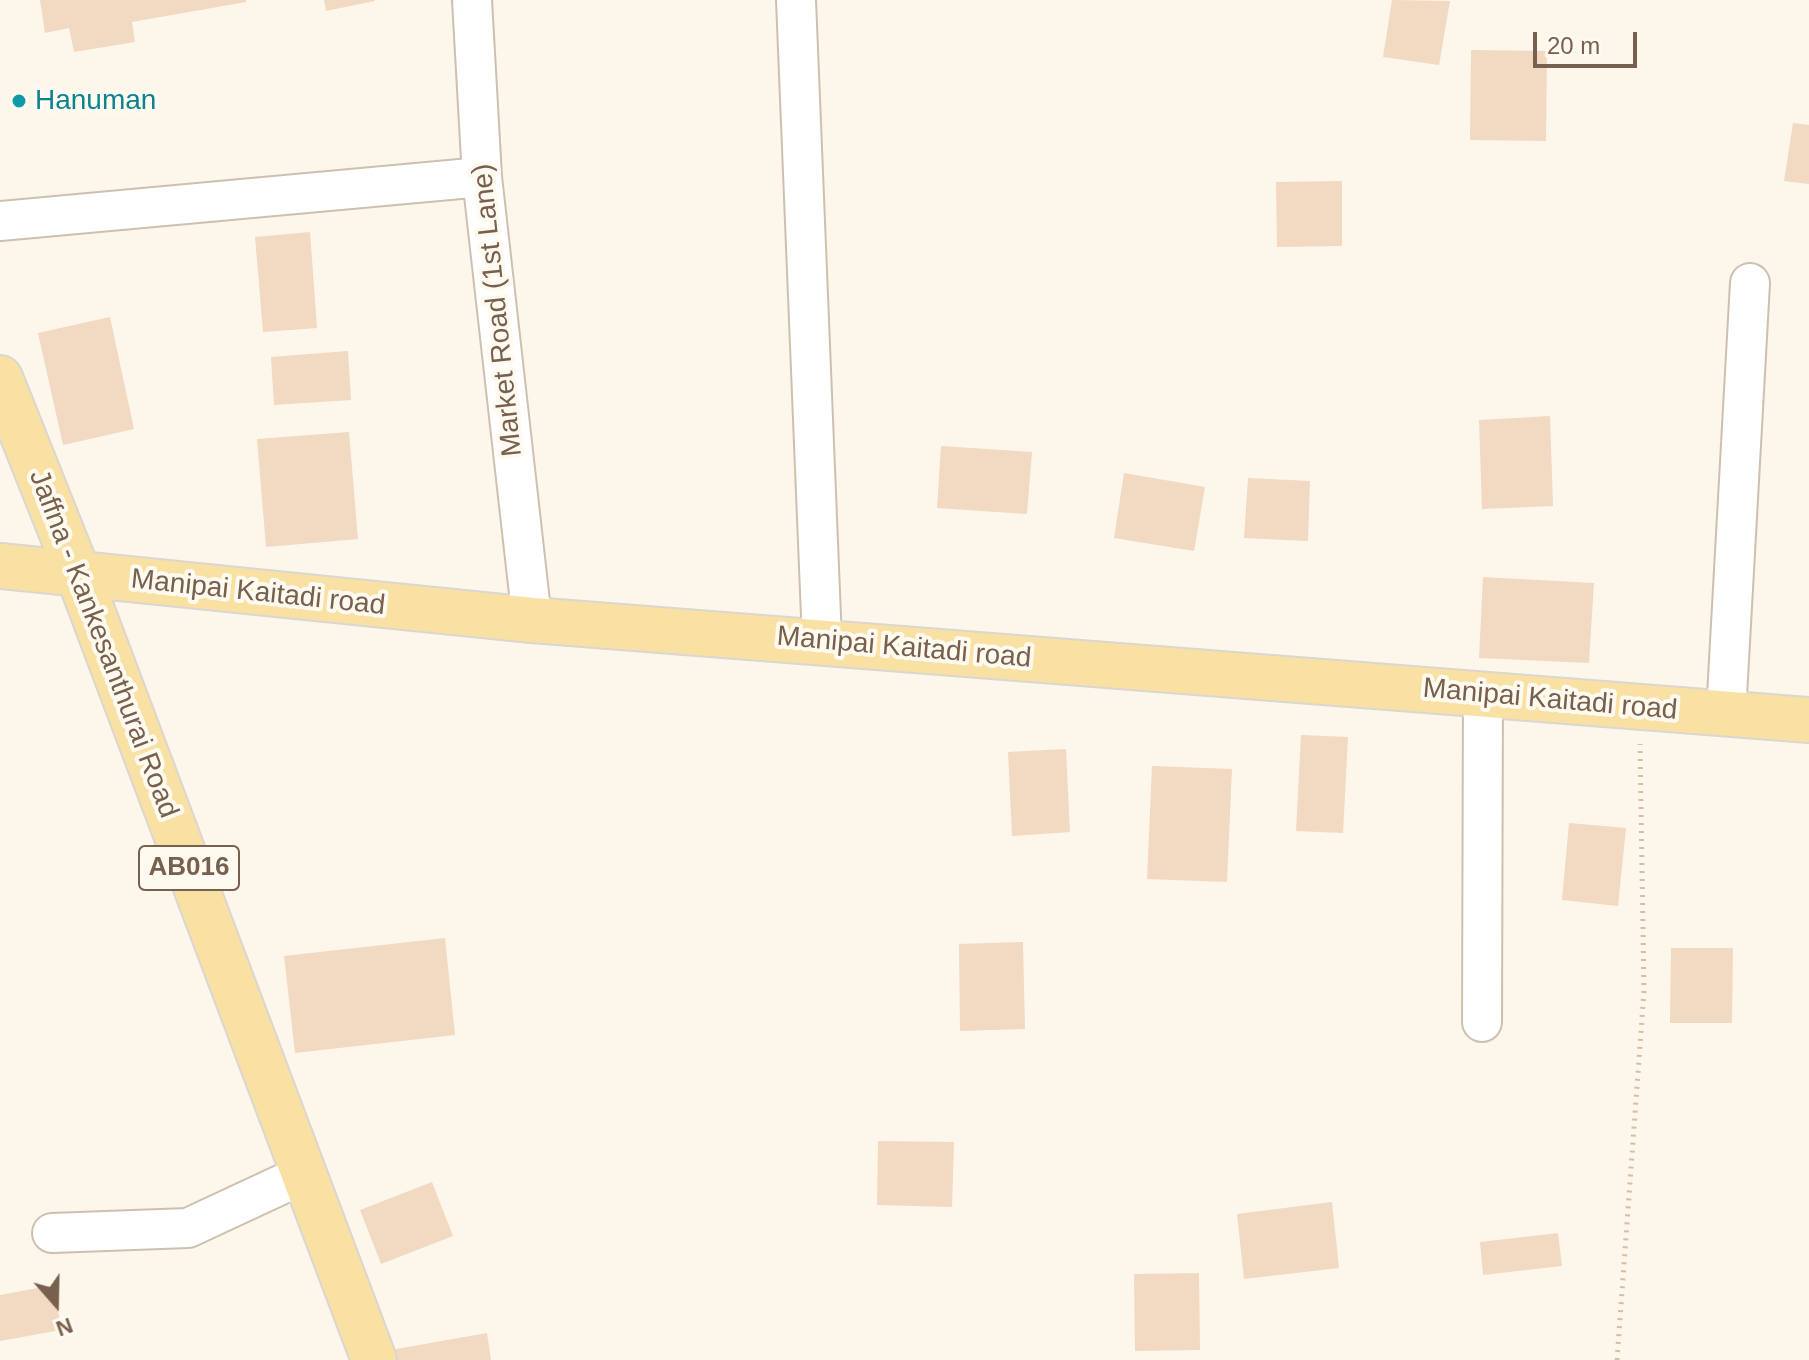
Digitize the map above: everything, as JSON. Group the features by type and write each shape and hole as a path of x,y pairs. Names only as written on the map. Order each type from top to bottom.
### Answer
{"main road":[{"name":"Jaffna - Kankesanthurai Road","path":"0,378 79,576 374,1360"},
{"name":"Manipai Kaitadi road","path":"0,566 532,620 1809,720"}],"street":[{"name":"Market Road (1st Lane)","path":"472,0 482,177 532,620"},
{"path":"796,0 822,641"},
{"path":"0,221 482,177"},
{"path":"1726,714 1750,283"},
{"path":"1482,1022 1483,694"},
{"path":"52,1233 188,1228 304,1174"}],"path":[{"path":"1617,1360 1644,991 1639,707"}],"building":[{"path":"40,0 246,2 132,22 135,42 74,52 69,28 45,33"},
{"path":"324,0 375,0 375,1 326,11"},
{"path":"1392,0 1450,1 1439,65 1383,57"},
{"path":"1471,50 1547,51 1546,141 1470,140"},
{"path":"1793,123 1809,125 1809,184 1784,181"},
{"path":"1342,181 1342,246 1277,247 1276,182"},
{"path":"310,232 317,328 263,332 255,237"},
{"path":"110,317 134,429 63,445 38,333"},
{"path":"348,351 351,400 274,405 271,357"},
{"path":"1550,416 1553,506 1482,509 1479,420"},
{"path":"349,432 358,539 266,547 257,439"},
{"path":"941,446 1032,452 1027,514 937,508"},
{"path":"1124,473 1205,487 1194,551 1114,538"},
{"path":"1248,478 1310,481 1308,541 1244,538"},
{"path":"1483,577 1594,583 1589,663 1479,658"},
{"path":"1301,735 1348,737 1343,833 1296,831"},
{"path":"1066,749 1070,832 1012,836 1008,752"},
{"path":"1152,766 1232,769 1227,882 1147,879"},
{"path":"1569,823 1626,828 1618,906 1562,900"},
{"path":"445,938 455,1035 295,1053 284,956"},
{"path":"1023,942 1025,1029 960,1031 959,944"},
{"path":"1671,948 1733,948 1732,1023 1670,1023"},
{"path":"878,1141 954,1142 952,1207 877,1205"},
{"path":"432,1182 453,1236 381,1264 360,1210"},
{"path":"1332,1202 1339,1268 1244,1279 1237,1214"},
{"path":"1558,1233 1562,1266 1483,1275 1480,1242"},
{"path":"1199,1273 1200,1350 1135,1351 1134,1274"},
{"path":"54,1285 61,1330 0,1341 0,1295"},
{"path":"487,1333 491,1360 387,1360 385,1351"}],"place":[{"name":"Hanuman","path":"19,101"}]}
